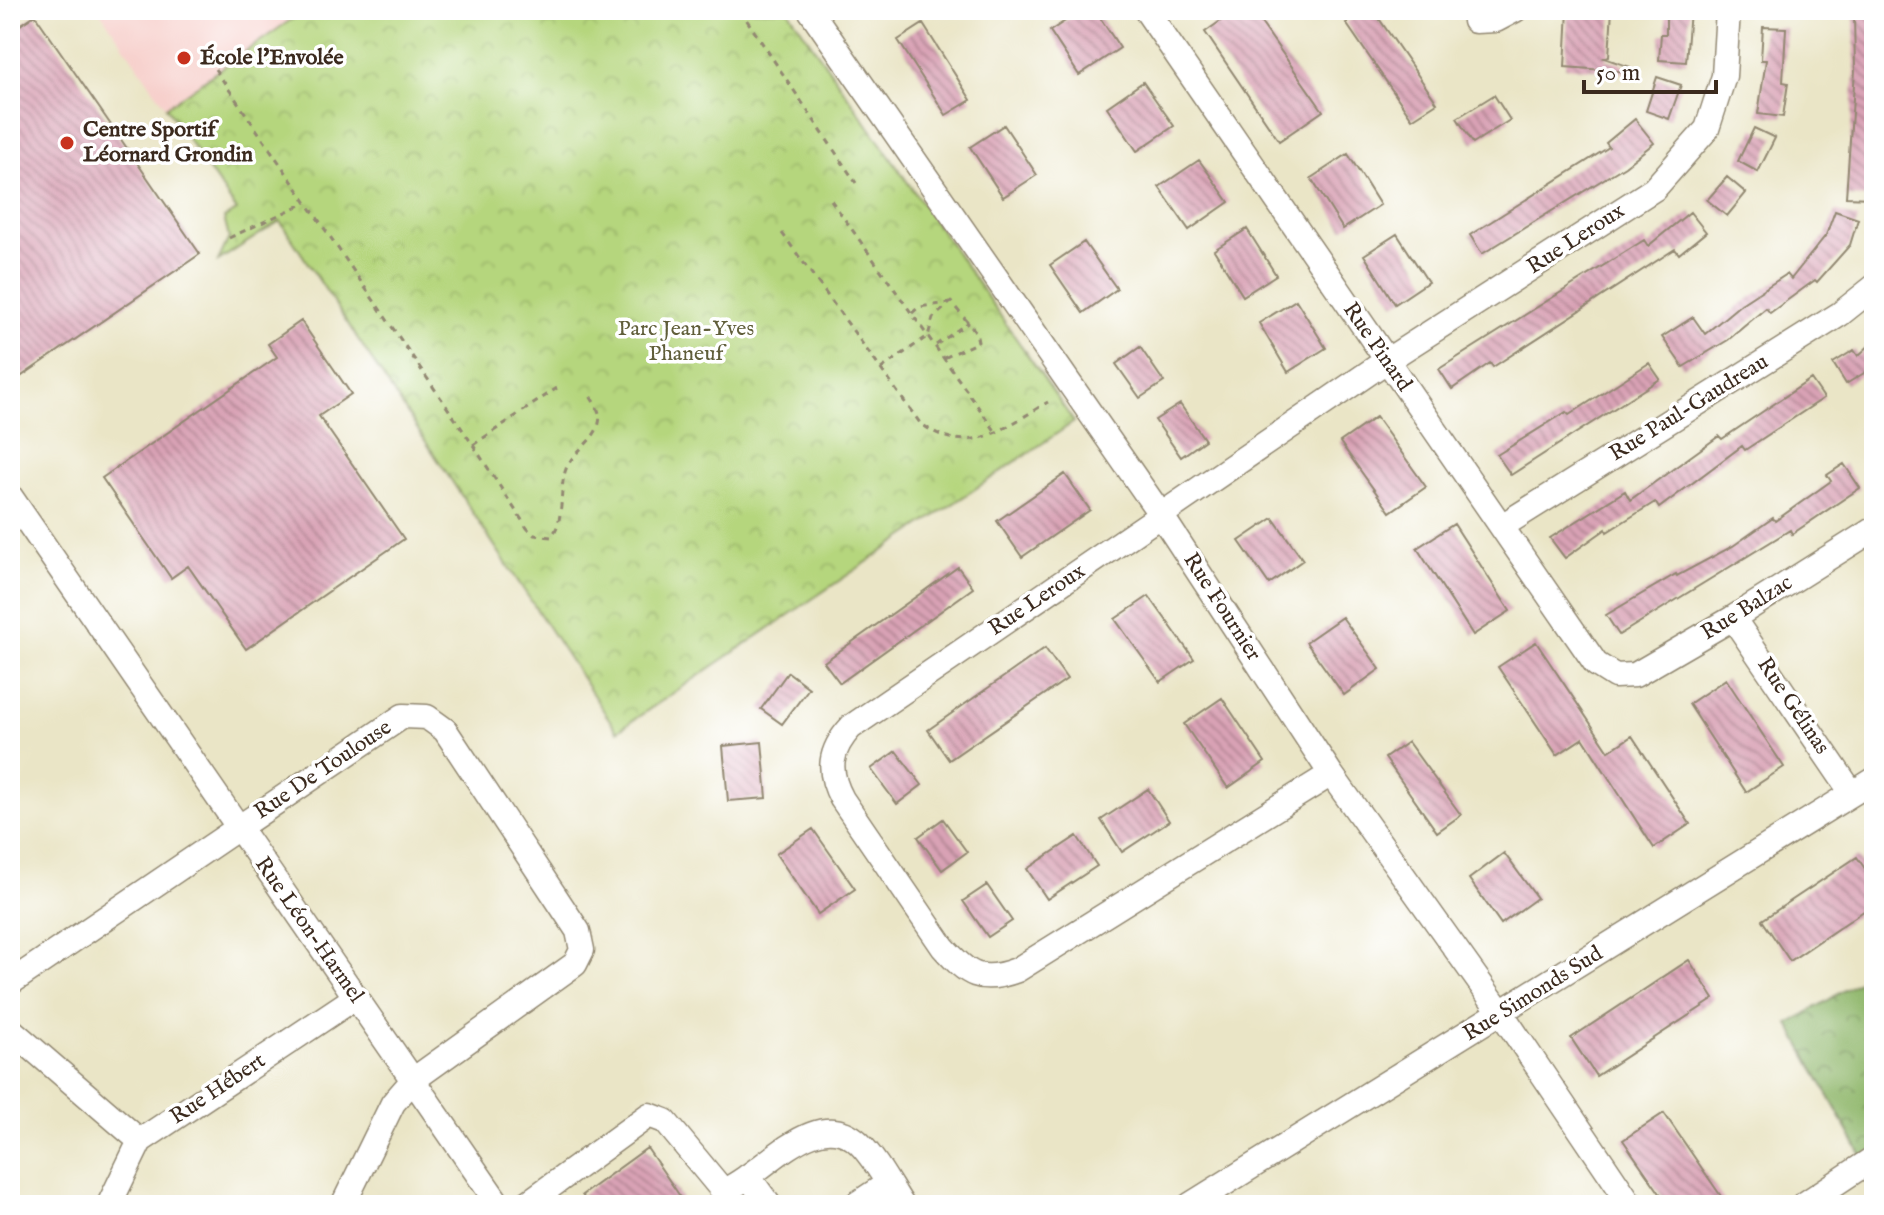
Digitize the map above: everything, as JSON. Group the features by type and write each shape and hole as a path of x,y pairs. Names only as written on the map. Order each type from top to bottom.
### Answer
{"street":[{"name":"Rue Pinard","path":"1146,10 1596,664 1615,676"},
{"path":"1475,21 1496,20 1515,10"},
{"name":"Rue Leroux","path":"1331,774 1017,970 997,977 977,976 962,968 842,799 832,780 831,758 838,741 851,727 1386,361 1654,189 1707,129 1724,76 1728,10"},
{"name":"Rue Fournier","path":"821,14 1161,515 1331,774 1502,1014 1631,1205"},
{"name":"Rue Paul-Gaudreau","path":"1502,526 1840,314 1874,287"},
{"name":"Rue Léon-Harmel","path":"10,496 499,1205"},
{"name":"Rue Balzac","path":"1615,676 1635,675 1733,618 1874,529"},
{"name":"Rue Gélinas","path":"1733,618 1852,793"},
{"name":"Rue De Toulouse","path":"10,983 403,716 427,717 445,730 578,931 582,950 575,964 413,1080 393,1103 343,1205"},
{"name":"Rue Simonds Sud","path":"1190,1205 1502,1014 1874,780"},
{"name":"Rue Hébert","path":"140,1141 356,997"},
{"path":"10,1029 140,1141 109,1205"},
{"path":"525,1205 649,1115 665,1121 718,1189 727,1190 815,1131 835,1131 861,1145 902,1205"},
{"path":"1803,1205 1874,1158"},
{"path":"748,1176 769,1205"},
{"path":"855,1205 887,1184"}],"path":[{"path":"740,10 856,183"},
{"path":"215,69 534,535 551,537 559,521 565,471 573,454 598,428 600,417 589,394"},
{"path":"831,200 996,432"},
{"path":"229,238 276,219 307,202"},
{"path":"782,233 920,423 940,438 982,440 1048,402"},
{"path":"912,313 919,307 951,302"},
{"path":"944,358 978,342 969,322 951,302"},
{"path":"881,369 928,336 933,318 951,302"},
{"path":"935,346 969,322"},
{"path":"473,445 557,388"}],"shaded area":[{"name":"École l'Envolée","path":"99,10 306,10 166,107"}],"green space":[{"name":"Parc Jean-Yves Phaneuf","path":"305,10 788,10 1074,422 617,731 280,221 218,261 229,238 224,218 237,211 166,107"},
{"path":"1874,972 1874,1178 1789,1024"}],"building":[{"path":"1082,10 1095,10 1120,48 1079,75 1050,31"},
{"path":"1236,10 1252,10 1323,111 1279,141 1205,32"},
{"path":"1365,10 1373,10 1437,103 1412,119 1346,23"},
{"path":"1568,10 1612,10 1609,56 1604,58 1630,67 1630,72 1565,67"},
{"path":"1666,10 1690,10 1686,62 1659,60 1661,34 1666,34"},
{"path":"1854,13 1874,13 1871,198 1846,197 1855,70"},
{"name":"Centre Sportif Léornard Grondin","path":"35,15 200,254 10,384 10,32"},
{"path":"923,24 971,100 946,115 898,40"},
{"path":"1763,27 1786,28 1783,82 1788,83 1783,117 1758,114 1766,60 1761,60"},
{"path":"1657,77 1681,85 1669,119 1646,111"},
{"path":"1143,82 1174,126 1137,151 1107,107"},
{"path":"1494,95 1510,120 1473,143 1457,118"},
{"path":"1635,119 1654,143 1625,166 1482,254 1470,235 1609,147 1606,143"},
{"path":"1004,125 1037,175 1003,197 970,147"},
{"path":"1754,128 1775,138 1758,172 1738,161"},
{"path":"1348,154 1380,205 1343,229 1311,178"},
{"path":"1199,160 1229,202 1189,230 1159,187"},
{"path":"1727,177 1746,193 1727,216 1707,200"},
{"path":"1835,211 1858,219 1850,245 1817,282 1815,280 1770,313 1766,308 1728,340 1683,367 1662,337 1693,317 1705,334 1741,304 1787,274 1791,279 1826,235"},
{"path":"1690,212 1706,232 1679,254 1675,249 1493,367 1490,363 1452,389 1439,369 1644,240 1648,246"},
{"path":"1247,229 1276,275 1243,296 1214,250"},
{"path":"1397,234 1428,282 1395,304 1364,255"},
{"path":"1084,242 1117,289 1083,313 1050,265"},
{"path":"1296,300 1326,348 1288,372 1259,323"},
{"path":"301,321 351,394 319,416 404,539 246,649 188,566 171,578 102,478 277,357 268,344"},
{"path":"1874,341 1874,367 1846,384 1833,363 1854,350 1858,356"},
{"path":"1140,347 1164,382 1140,398 1116,364"},
{"path":"1649,363 1660,379 1511,475 1497,455 1566,412 1569,415"},
{"path":"1811,379 1824,398 1745,450 1742,446 1659,508 1655,502 1607,532 1606,529 1565,558 1550,538 1625,491 1630,500 1719,436 1722,439"},
{"path":"1180,404 1205,440 1181,457 1155,420"},
{"path":"1376,417 1426,487 1390,512 1340,442"},
{"path":"1844,464 1860,488 1792,534 1790,530 1619,635 1606,615 1676,574 1733,546 1773,518 1775,521 1831,481 1827,475"},
{"path":"1065,474 1090,510 1022,557 997,521"},
{"path":"1273,518 1303,560 1269,584 1239,541"},
{"path":"1454,524 1510,611 1473,635 1417,548"},
{"path":"958,567 973,588 840,683 824,662"},
{"path":"1149,596 1194,659 1160,682 1115,619"},
{"path":"1342,617 1380,669 1344,695 1306,642"},
{"path":"1536,642 1609,751 1632,736 1690,824 1654,848 1583,738 1557,755 1498,667"},
{"path":"1045,648 1067,679 949,760 928,730"},
{"path":"788,672 809,688 782,724 761,709"},
{"path":"1726,679 1784,767 1746,792 1689,704"},
{"path":"1222,698 1265,762 1228,788 1184,724"},
{"path":"762,742 767,798 728,801 723,746"},
{"path":"1408,742 1461,815 1437,832 1385,758"},
{"path":"896,751 922,785 897,804 871,769"},
{"path":"1148,789 1169,821 1122,852 1101,820"},
{"path":"943,819 967,852 942,870 918,837"},
{"path":"813,829 855,889 818,914 776,854"},
{"path":"1077,836 1097,866 1047,899 1027,869"},
{"path":"1504,853 1537,898 1501,924 1469,879"},
{"path":"1857,857 1874,882 1874,904 1790,961 1762,920"},
{"path":"987,885 1012,921 988,937 963,901"},
{"path":"1689,960 1714,999 1596,1076 1571,1038"},
{"path":"1664,1113 1727,1205 1668,1205 1623,1140"},
{"path":"647,1148 686,1205 589,1205 582,1195"}],"place":[{"name":"École l'Envolée","path":"184,58"},
{"name":"Centre Sportif Léornard Grondin","path":"67,143"}]}
